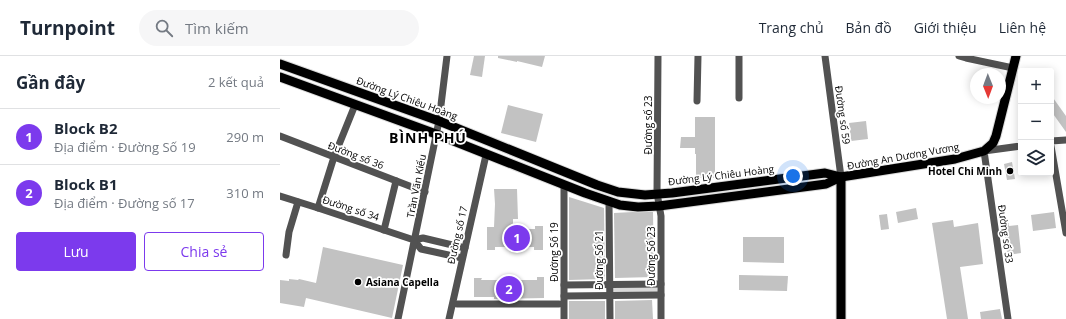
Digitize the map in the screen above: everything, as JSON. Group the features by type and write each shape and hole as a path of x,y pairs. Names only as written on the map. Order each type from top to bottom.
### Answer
{"main road":[{"path":"984,151 993,143 996,136 1016,56"},
{"name":"Đường Lý Chiêu Hoàng","path":"280,65 439,121 608,189 631,194 645,195 825,173 840,177"},
{"path":"280,77 436,134 486,155 609,202 631,206 659,206 826,184 840,177"},
{"name":"Đường An Dương Vương","path":"841,319 840,177 955,159 984,151"}],"street":[{"name":"Trần Văn Kiểu","path":"398,319 439,121 447,56"},
{"name":"Đường số 23","path":"657,193 658,56"},
{"path":"697,101 698,56"},
{"path":"739,56 739,98"},
{"name":"Đường số 59","path":"825,56 840,177"},
{"path":"959,56 1013,68"},
{"path":"318,208 334,157 355,105"},
{"name":"Đường số 36","path":"280,136 425,192"},
{"path":"1054,142 1066,140"},
{"path":"984,151 1018,146"},
{"name":"Đường số 33","path":"984,151 1008,319"},
{"name":"Đường số 17","path":"449,319 486,155"},
{"path":"1054,159 1063,198 1066,233"},
{"path":"384,230 396,181"},
{"name":"Đường Số 19","path":"564,185 564,319"},
{"name":"Đường Số 23","path":"657,193 661,216 661,319"},
{"name":"Đường số 34","path":"280,196 414,240 423,238 465,248"},
{"path":"286,255 289,232 298,202"},
{"name":"Đường Số 21","path":"609,202 610,319"},
{"name":"Đường số 34","path":"414,240 421,249 462,258"},
{"path":"564,285 661,284"},
{"path":"564,296 661,295"},
{"path":"457,304 559,304"}],"shaded area":[{"path":"612,286 657,286 658,293 612,293"}],"building":[{"path":"474,56 485,56 482,77 470,75"},
{"path":"498,56 545,56 542,67 498,58"},
{"path":"1054,99 1066,116 1066,132 1054,115"},
{"path":"508,105 543,114 536,142 501,133"},
{"path":"695,117 715,117 715,178 696,178 695,148 680,148 681,137 695,137"},
{"path":"866,121 868,139 851,141 849,123"},
{"name":"Hotel Chi Minh","path":"1012,162 1015,179 1007,180 1004,164"},
{"path":"494,189 517,189 518,219 513,219 513,229 535,229 535,226 543,226 543,250 534,250 534,247 495,247 495,250 487,250 487,227 494,227"},
{"path":"569,197 604,208 605,279 569,280"},
{"path":"916,208 918,219 898,223 896,212"},
{"path":"653,212 654,277 615,278 614,213"},
{"path":"1054,212 1056,228 1033,231 1031,215"},
{"path":"887,214 889,229 881,230 879,215"},
{"path":"953,220 954,227 978,223 983,264 960,267 968,319 947,319 932,223"},
{"path":"1004,223 1009,223 1009,226 1018,225 1021,253 1007,255"},
{"path":"743,237 784,237 784,263 743,262"},
{"name":"Asiana Capella","path":"323,247 403,265 392,318 306,298 304,307 280,303 280,280 289,281 289,279 299,279 316,283"},
{"path":"739,275 788,276 787,291 739,290"},
{"path":"537,277 544,277 544,298 494,299 494,297 474,297 474,278 482,278 481,280 537,280"},
{"path":"652,300 653,319 615,319 615,301"},
{"path":"569,301 605,301 605,319 569,319"},
{"path":"1000,309 1002,319 981,319 980,312"}],"place":[{"name":"Hotel Chi Minh","path":"1010,171"},
{"name":"Block B2","path":"517,238"},
{"name":"Asiana Capella","path":"358,282"},
{"name":"Block B1","path":"509,289"}],"district":[{"name":"BÌNH PHÚ","path":"428,138"}]}
